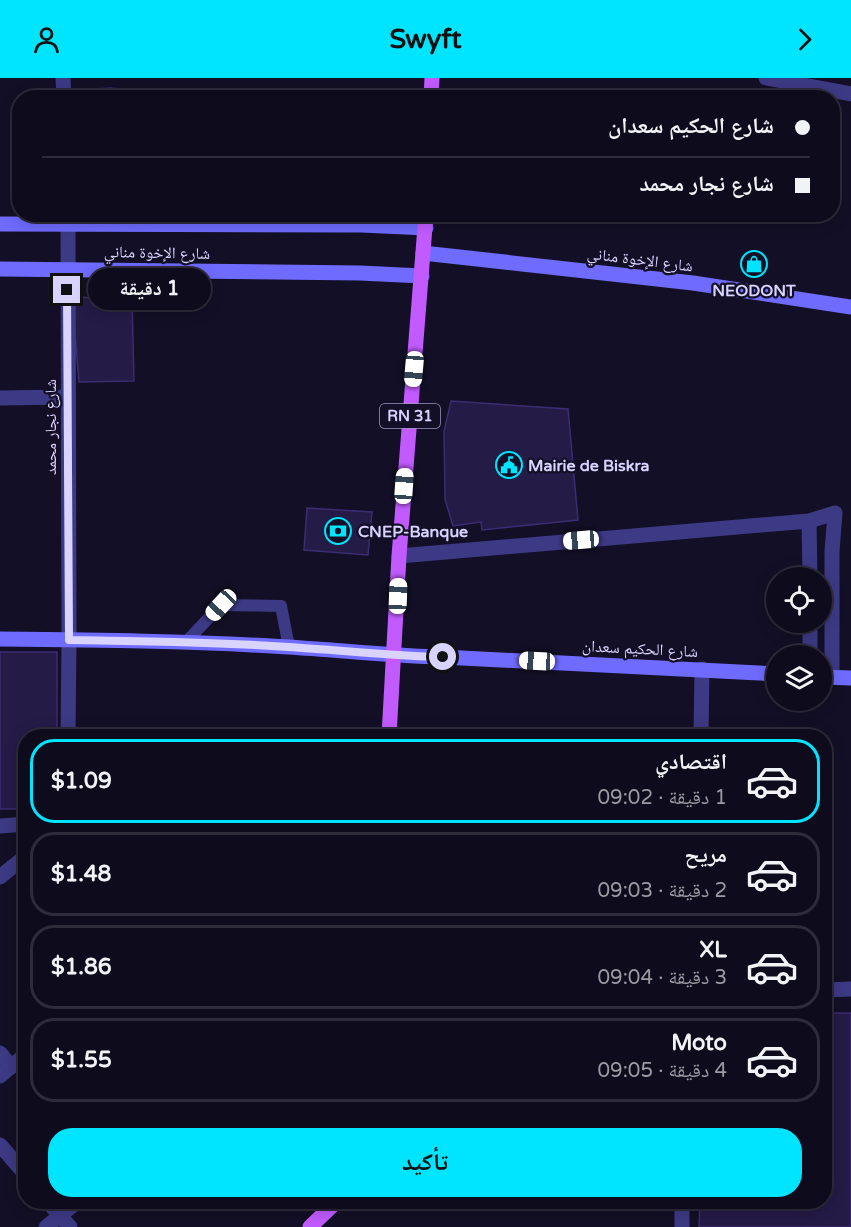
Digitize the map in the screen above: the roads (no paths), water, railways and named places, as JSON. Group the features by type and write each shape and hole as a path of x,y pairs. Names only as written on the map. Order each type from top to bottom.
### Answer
{"main road":[{"name":"RN 31","path":"389,729 399,556 426,222"},
{"path":"310,1227 329,1209"}],"street":[{"path":"766,78 830,90"},
{"name":"شارع الإخوة مناني","path":"0,224 23,222"},
{"name":"شارع نجار محمد","path":"68,729 69,222"},
{"name":"شارع الإخوة مناني","path":"236,222 362,225 410,222"},
{"name":"شارع الإخوة مناني","path":"423,254 693,283 851,307"},
{"name":"شارع الإخوة مناني","path":"0,269 67,268 422,276"},
{"path":"0,398 68,397"},
{"path":"399,556 809,521 834,513 828,645"},
{"path":"809,521 810,567"},
{"name":"شارع الحكيم سعدان","path":"0,639 186,642 289,647 394,656 766,673"},
{"path":"700,729 702,669"},
{"path":"832,677 851,678"},
{"path":"0,826 18,825"},
{"path":"0,877 18,862"},
{"path":"832,990 851,989"},
{"path":"0,1053 6,1071 18,1061"},
{"path":"0,1145 18,1166"},
{"path":"46,1227 65,1221 54,1209"},
{"path":"682,1209 682,1227"}],"lane":[{"path":"186,642 221,605 281,606 289,647"}],"place":[{"name":"NEODONT","path":"754,264"},
{"name":"Mairie de Biskra","path":"509,465"},
{"name":"CNEP-Banque","path":"338,531"}]}
